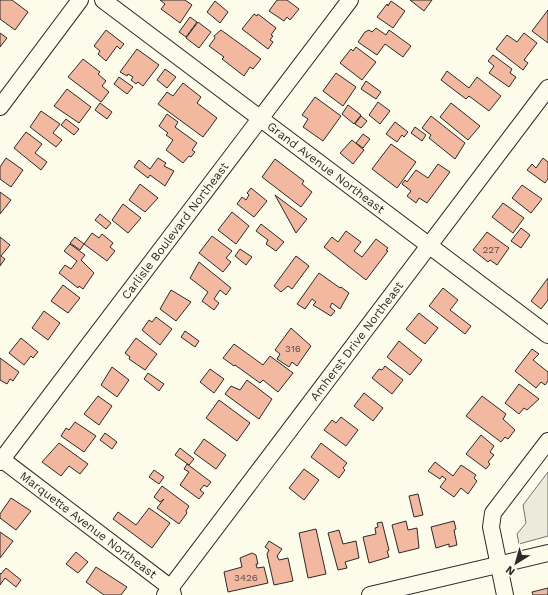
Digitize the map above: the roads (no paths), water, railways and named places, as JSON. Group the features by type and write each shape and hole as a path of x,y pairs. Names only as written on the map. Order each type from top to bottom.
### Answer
{"street":[{"path":"0,107 80,0"},
{"name":"Grand Avenue Northeast","path":"104,0 261,117 428,246 548,335"},
{"name":"Carlisle Boulevard Northeast","path":"1,460 350,0"},
{"name":"Amherst Drive Northeast","path":"170,593 428,246 548,88"},
{"path":"505,595 490,527 493,513 548,441"},
{"name":"Marquette Avenue Northeast","path":"1,460 170,593"},
{"path":"370,595 548,553"}]}
